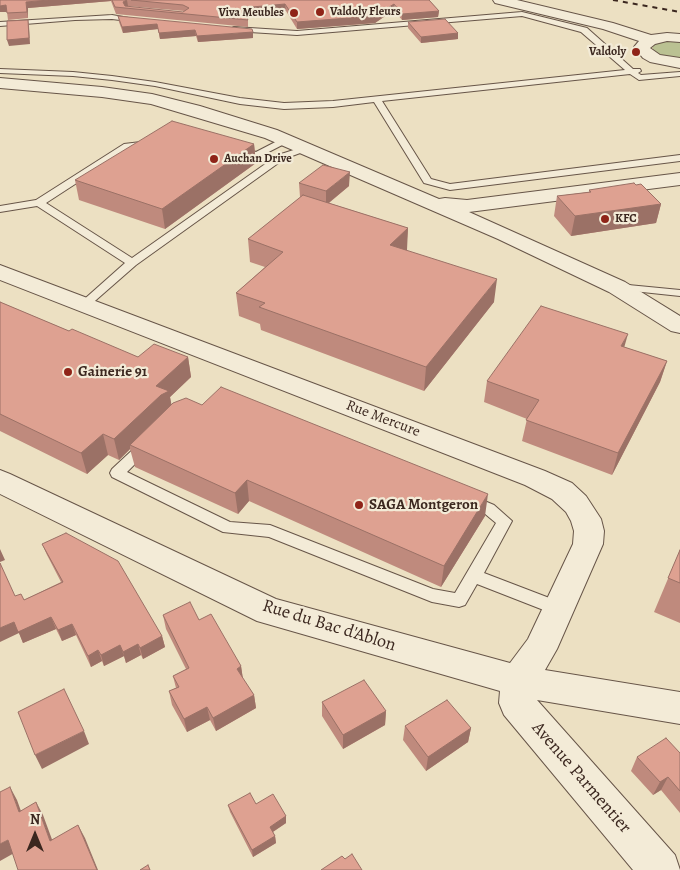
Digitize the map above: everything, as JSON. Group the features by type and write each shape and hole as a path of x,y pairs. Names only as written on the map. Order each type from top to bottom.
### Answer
{"street":[{"path":"500,0 608,26 650,40"},
{"path":"673,62 656,58 643,50 643,44 650,40 680,38"},
{"path":"0,83 102,92 152,99 194,110 285,140 484,226 617,287 680,326"},
{"path":"431,203 467,206 530,200 680,179"},
{"path":"484,226 505,209 530,200"},
{"name":"Rue Mercure","path":"0,272 526,474 562,491 576,504 586,519 589,531 588,544 540,649 518,681"},
{"name":"Rue du Bac d'Ablon","path":"0,481 269,611 518,681 680,708"},
{"name":"Avenue Parmentier","path":"518,681 517,704 660,870"}],"lane":[{"path":"233,20 270,24 331,26 527,7"},
{"path":"0,18 108,9 125,10"},
{"path":"224,28 297,33 522,14 584,30 639,78 680,74"},
{"path":"0,24 112,17 149,21"},
{"path":"0,70 112,78 155,84 240,101 284,106 333,104 632,72 664,67 673,62"},
{"path":"376,99 427,181 450,187 680,158"},
{"path":"0,209 39,203 127,146 154,144 162,140"},
{"path":"230,147 257,155 285,140"},
{"path":"84,305 132,263 281,157 306,149"},
{"path":"39,203 132,263"},
{"path":"617,287 680,292"},
{"path":"157,434 117,474 228,528 270,532 432,595 459,600 504,521 489,509 452,494"},
{"path":"474,576 559,609"}],"green space":[{"path":"664,41 680,42 680,59 665,57 654,52 652,46"}],"building":[{"path":"0,0 49,0 26,2 27,12 7,13 6,5 0,6"},
{"path":"112,0 127,0 123,2 125,6 183,12 189,8 183,5 131,0 429,0 439,11 402,14 394,4 375,16 297,22 285,4 241,8 248,20 115,7"},
{"path":"118,16 252,29 253,32 197,36 195,30 159,33 157,24 122,27"},
{"path":"445,19 458,33 421,37 408,22"},
{"path":"28,20 29,38 7,40 7,21"},
{"path":"172,121 254,144 162,209 75,180"},
{"path":"323,165 350,172 326,191 299,183"},
{"path":"634,183 636,185 641,184 661,204 575,216 557,196 591,192 589,190"},
{"path":"303,195 408,228 390,245 497,279 426,367 259,307 265,303 236,293 283,252 248,239"},
{"path":"0,302 69,331 72,329 138,357 154,344 188,357 156,386 169,391 161,395 114,439 103,434 81,453 0,414"},
{"path":"541,306 628,334 621,346 667,361 618,453 526,420 539,400 487,381"},
{"path":"221,387 488,494 444,566 247,480 235,493 130,445 173,403 186,398 202,405"},
{"path":"66,533 118,561 162,636 140,648 138,644 123,652 120,645 101,655 98,650 88,656 72,624 58,630 51,617 18,632 14,622 0,628 0,563 15,596 21,594 24,600 63,582 42,544"},
{"path":"680,550 680,583 668,578"},
{"path":"190,602 199,620 211,614 241,666 237,669 254,695 213,718 207,707 184,719 169,691 179,687 173,676 189,668 163,615"},
{"path":"364,680 386,711 343,735 322,702"},
{"path":"64,689 84,731 35,755 18,712"},
{"path":"447,700 471,728 428,757 405,726"},
{"path":"666,738 680,753 680,791 668,777 660,782 637,757"},
{"path":"10,787 19,812 36,802 50,841 78,825 97,870 18,870 8,840 0,844 0,792"},
{"path":"250,793 256,804 273,794 286,816 270,827 275,836 252,850 228,805"},
{"path":"352,854 362,870 321,870 342,856 345,859"},
{"path":"148,865 150,870 140,870"}],"railway":[{"path":"613,0 680,12"}],"place":[{"name":"Valdoly Fleurs","path":"320,12"},
{"name":"Viva Meubles","path":"294,13"},
{"name":"Valdoly","path":"636,52"},
{"name":"Auchan Drive","path":"214,159"},
{"name":"KFC","path":"605,219"},
{"name":"Gainerie 91","path":"68,372"},
{"name":"SAGA Montgeron","path":"359,505"}]}
